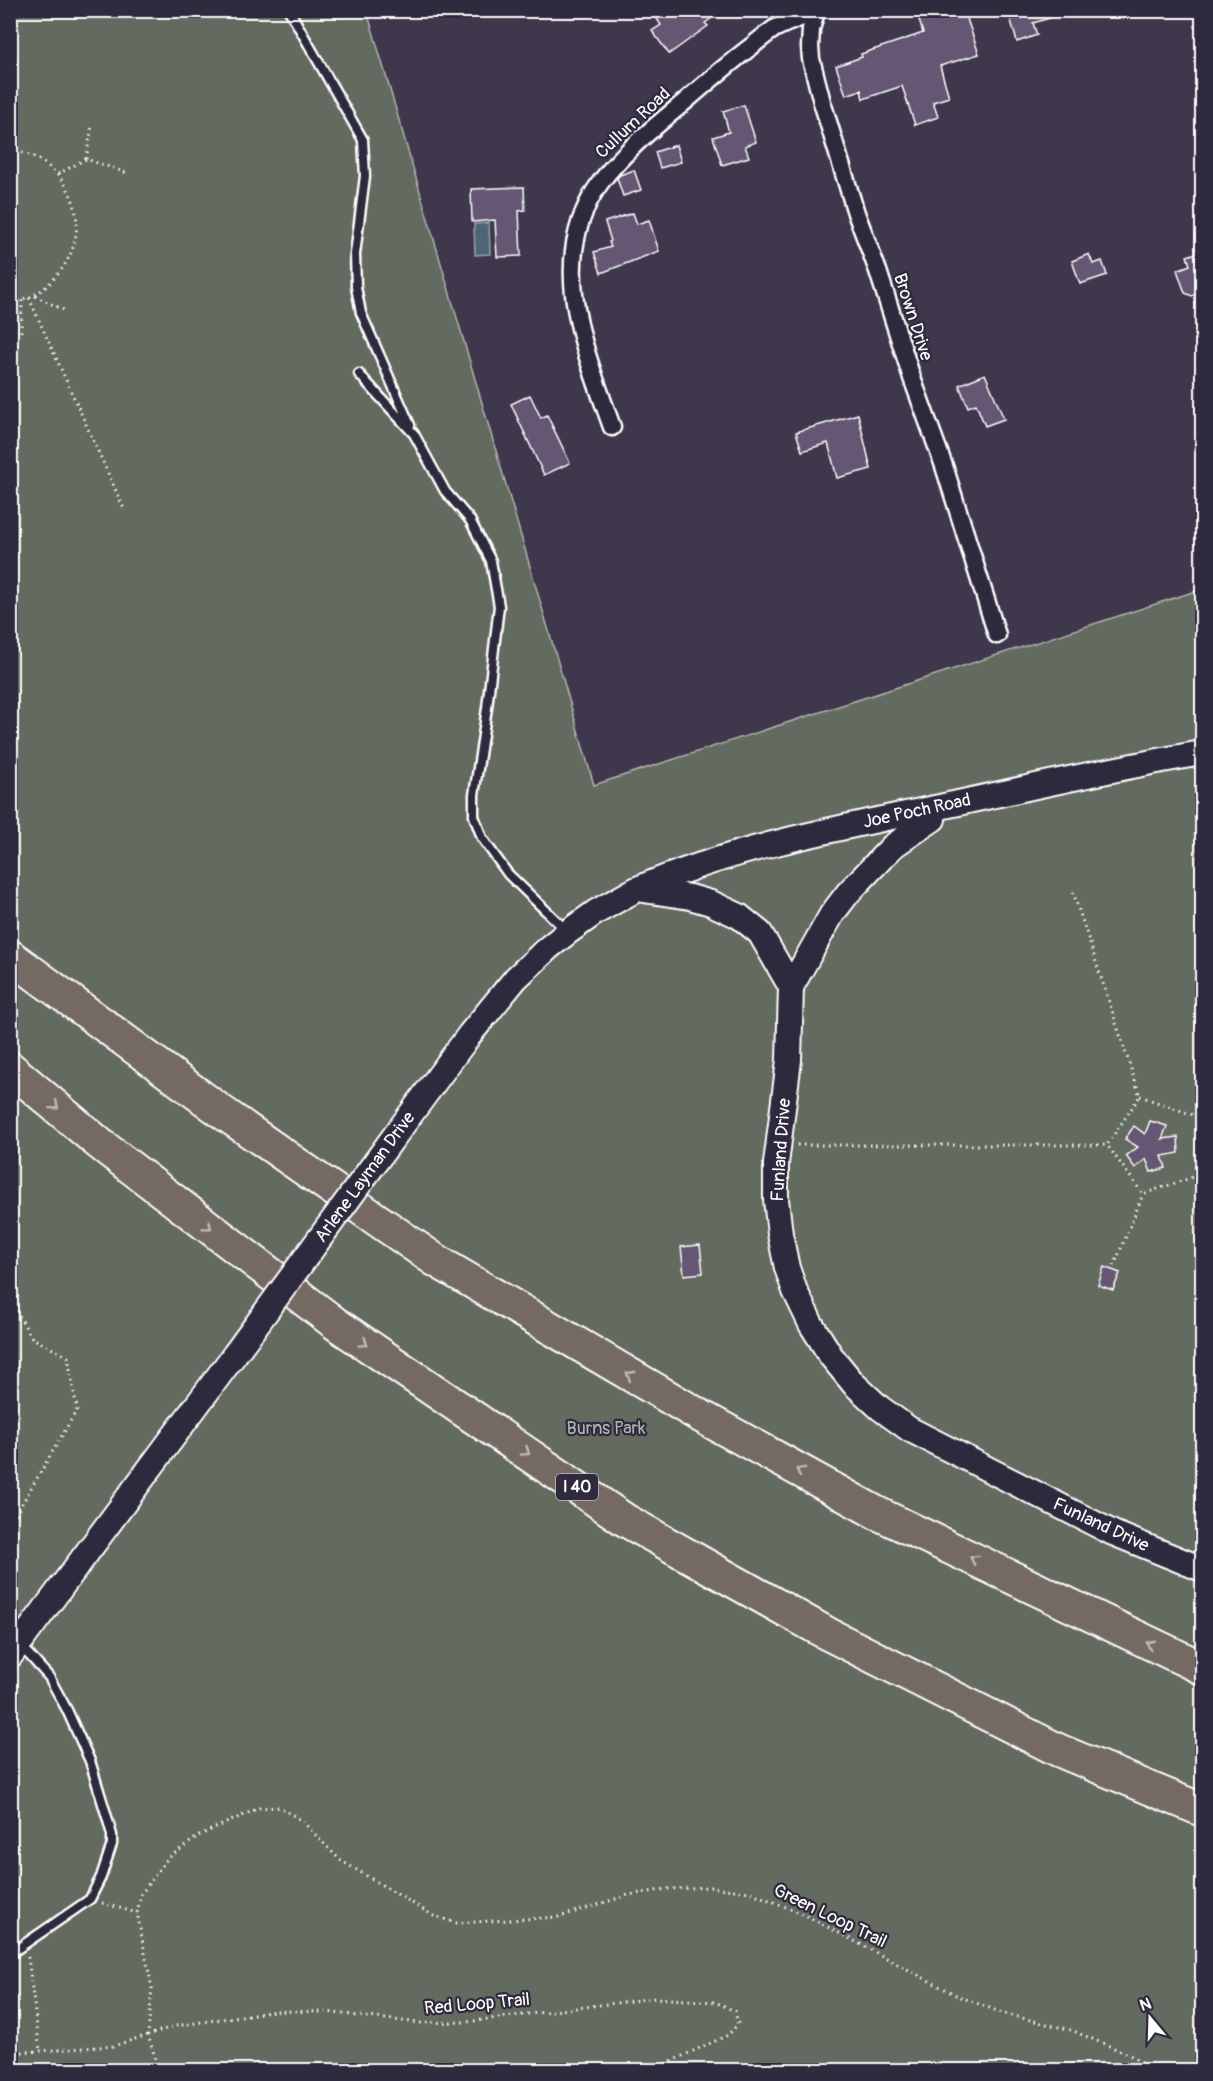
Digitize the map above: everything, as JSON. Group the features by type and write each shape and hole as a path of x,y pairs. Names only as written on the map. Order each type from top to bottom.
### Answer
{"highway":[{"path":"10,956 222,1112 435,1260 697,1414 877,1513 1203,1668"},
{"name":"I 40","path":"10,1068 100,1144 336,1324 625,1520 828,1634 1058,1750 1203,1810"}],"street":[{"name":"Cullum Road","path":"612,427 576,313 572,289 574,241 579,223 591,198 619,160 727,65 774,29 818,11"},
{"name":"Brown Drive","path":"818,11 811,29 810,47 822,102 856,213 944,466 997,635"},
{"name":"Joe Poch Road","path":"637,889 737,854 808,834 1086,775 1203,753"},
{"name":"Funland Drive","path":"934,808 933,819 893,846 848,892 832,914 791,987 789,1060 779,1145 776,1199 780,1234 795,1291 811,1324 831,1356 854,1384 880,1408 909,1429 1113,1533 1203,1569"},
{"name":"Arlene Layman Drive","path":"15,1650 470,1034 516,978 548,948 596,912 637,889"},
{"path":"637,889 690,897 711,903 740,916 760,933 791,987"}],"lane":[{"path":"289,10 363,140 365,176 355,254 356,287 361,313 414,434 445,491 470,520 491,561 499,606 474,795 474,816 482,838 508,874 568,932"},
{"path":"359,374 414,434"},
{"path":"10,1954 90,1899 110,1854 112,1835 90,1761 67,1710 49,1677 15,1650"}],"path":[{"path":"86,159 92,124"},
{"path":"10,151 39,159 58,174 71,194 78,217 76,242 67,264 51,283 35,296 22,300 10,300"},
{"path":"58,174 86,159 128,173"},
{"path":"35,296 64,310"},
{"path":"29,298 125,511"},
{"path":"21,332 22,300"},
{"path":"1073,892 1140,1096"},
{"path":"1140,1096 1196,1116"},
{"path":"1107,1145 1140,1096"},
{"path":"1196,1116 1203,1111"},
{"path":"1143,1194 1201,1176 1196,1116"},
{"path":"779,1145 1107,1145"},
{"path":"1107,1145 1143,1194"},
{"path":"1114,1266 1143,1194"},
{"path":"10,1300 32,1338 68,1357 77,1410 10,1524"},
{"name":"Green Loop Trail","path":"137,1913 141,1894 167,1859 200,1835 259,1808 280,1807 302,1821 340,1860 434,1916 457,1923 559,1917 628,1895 668,1889 710,1887 750,1892 805,1914 956,1995 1002,2013 1071,2030 1128,2054 1155,2070"},
{"path":"90,1899 137,1913 152,1988 148,2035 159,2070"},
{"path":"27,1944 40,2051"},
{"name":"Red Loop Trail","path":"148,2035 175,2026 275,2011 326,2012 420,2023 466,2022 656,1998 715,2002 735,2011 738,2024 728,2035 652,2070"},
{"path":"10,2053 113,2046 148,2035"}],"green space":[{"name":"Burns Park","path":"11,11 367,11 594,785 1202,589 1202,2070 11,2070"}],"water":[{"path":"489,223 490,254 475,255 474,224"}],"building":[{"path":"669,10 723,10 705,23 708,26 669,54 652,31 661,25 657,19"},
{"path":"1008,10 1063,10 1063,14 1033,23 1037,35 1017,42"},
{"path":"943,12 945,19 965,13 979,54 940,66 949,97 933,102 938,117 915,125 902,86 863,99 861,90 846,95 836,66 862,57 861,54 923,33 919,20"},
{"path":"744,105 756,142 745,146 749,157 722,165 713,137 729,132 723,111"},
{"path":"676,145 681,162 660,168 655,152"},
{"path":"634,170 641,190 623,196 617,178"},
{"path":"524,187 525,210 519,211 521,256 497,257 495,220 472,222 471,189"},
{"path":"633,213 637,224 649,220 659,251 601,273 594,252 611,247 605,222"},
{"path":"1203,251 1203,294 1200,292 1192,296 1185,293 1177,270 1190,265 1187,256"},
{"path":"1089,254 1093,264 1102,261 1107,275 1080,284 1072,261"},
{"path":"985,374 1004,419 985,426 976,404 968,407 959,385"},
{"path":"530,395 541,418 547,415 570,463 544,475 511,404"},
{"path":"858,414 871,469 837,478 828,443 802,451 796,432"},
{"path":"1150,1121 1167,1126 1162,1139 1178,1137 1179,1153 1162,1156 1166,1168 1151,1172 1146,1159 1135,1168 1126,1156 1138,1147 1125,1139 1134,1126 1145,1134"},
{"path":"700,1245 703,1273 684,1275 681,1247"},
{"path":"1104,1267 1120,1273 1113,1290 1098,1285"}]}
